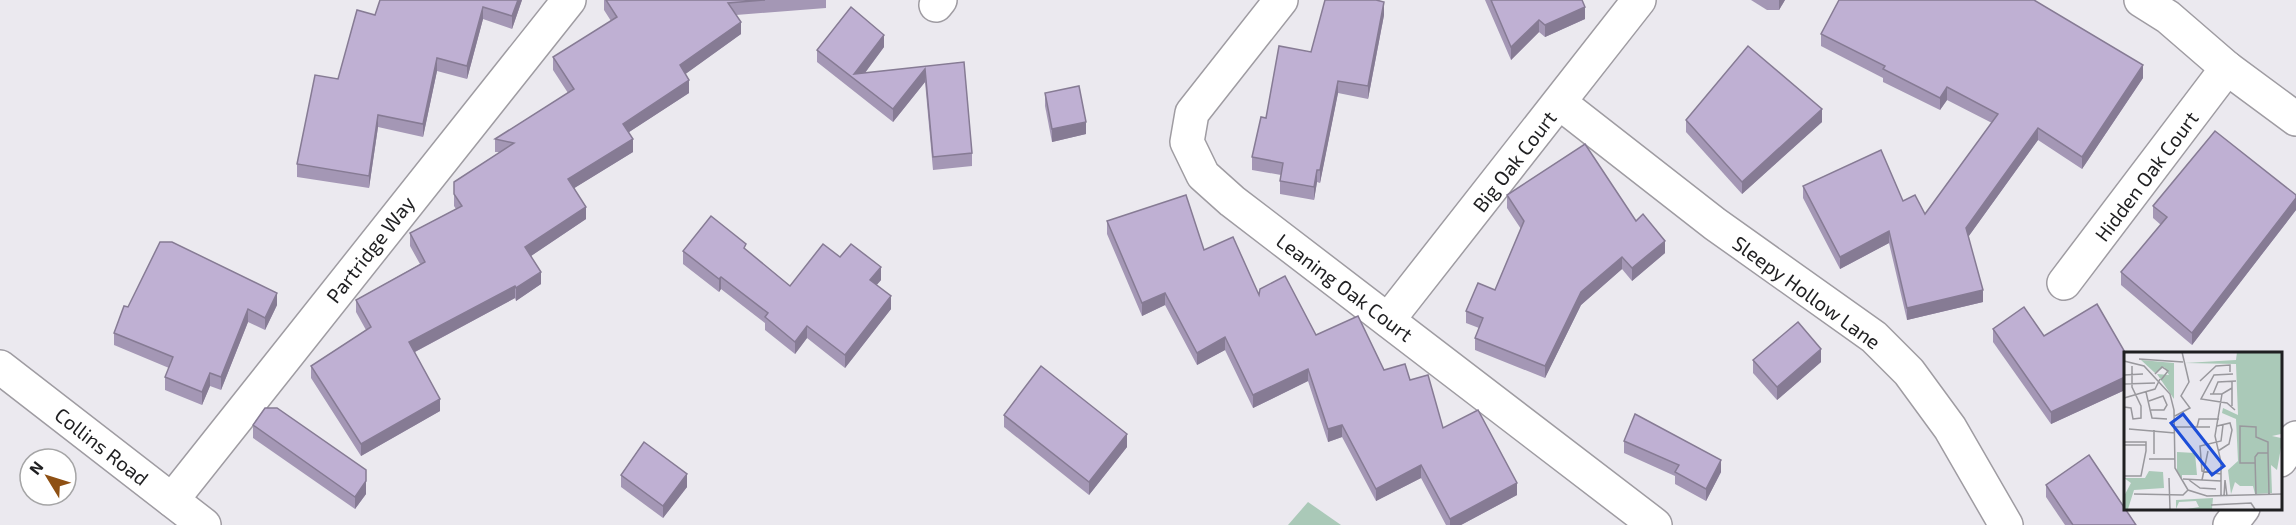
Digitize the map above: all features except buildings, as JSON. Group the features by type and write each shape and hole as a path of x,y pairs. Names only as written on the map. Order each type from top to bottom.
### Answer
{"street":[{"name":"Partridge Way","path":"172,500 569,0"},
{"name":"Leaning Oak Court","path":"1281,0 1192,113 1187,142 1203,175 1224,195 1655,525"},
{"name":"Big Oak Court","path":"1388,320 1639,0"},
{"path":"2141,0 2168,17 2227,68 2296,119"},
{"name":"Hidden Oak Court","path":"2064,283 2227,68"},
{"name":"Sleepy Hollow Lane","path":"1560,103 1715,224 1874,337 1909,372 1950,428 2006,525"},
{"name":"Collins Road","path":"0,368 204,525"},
{"path":"2281,459 2296,438"},
{"path":"2230,525 2241,510"}],"green space":[{"path":"1308,502 1341,525 1288,525"}]}
